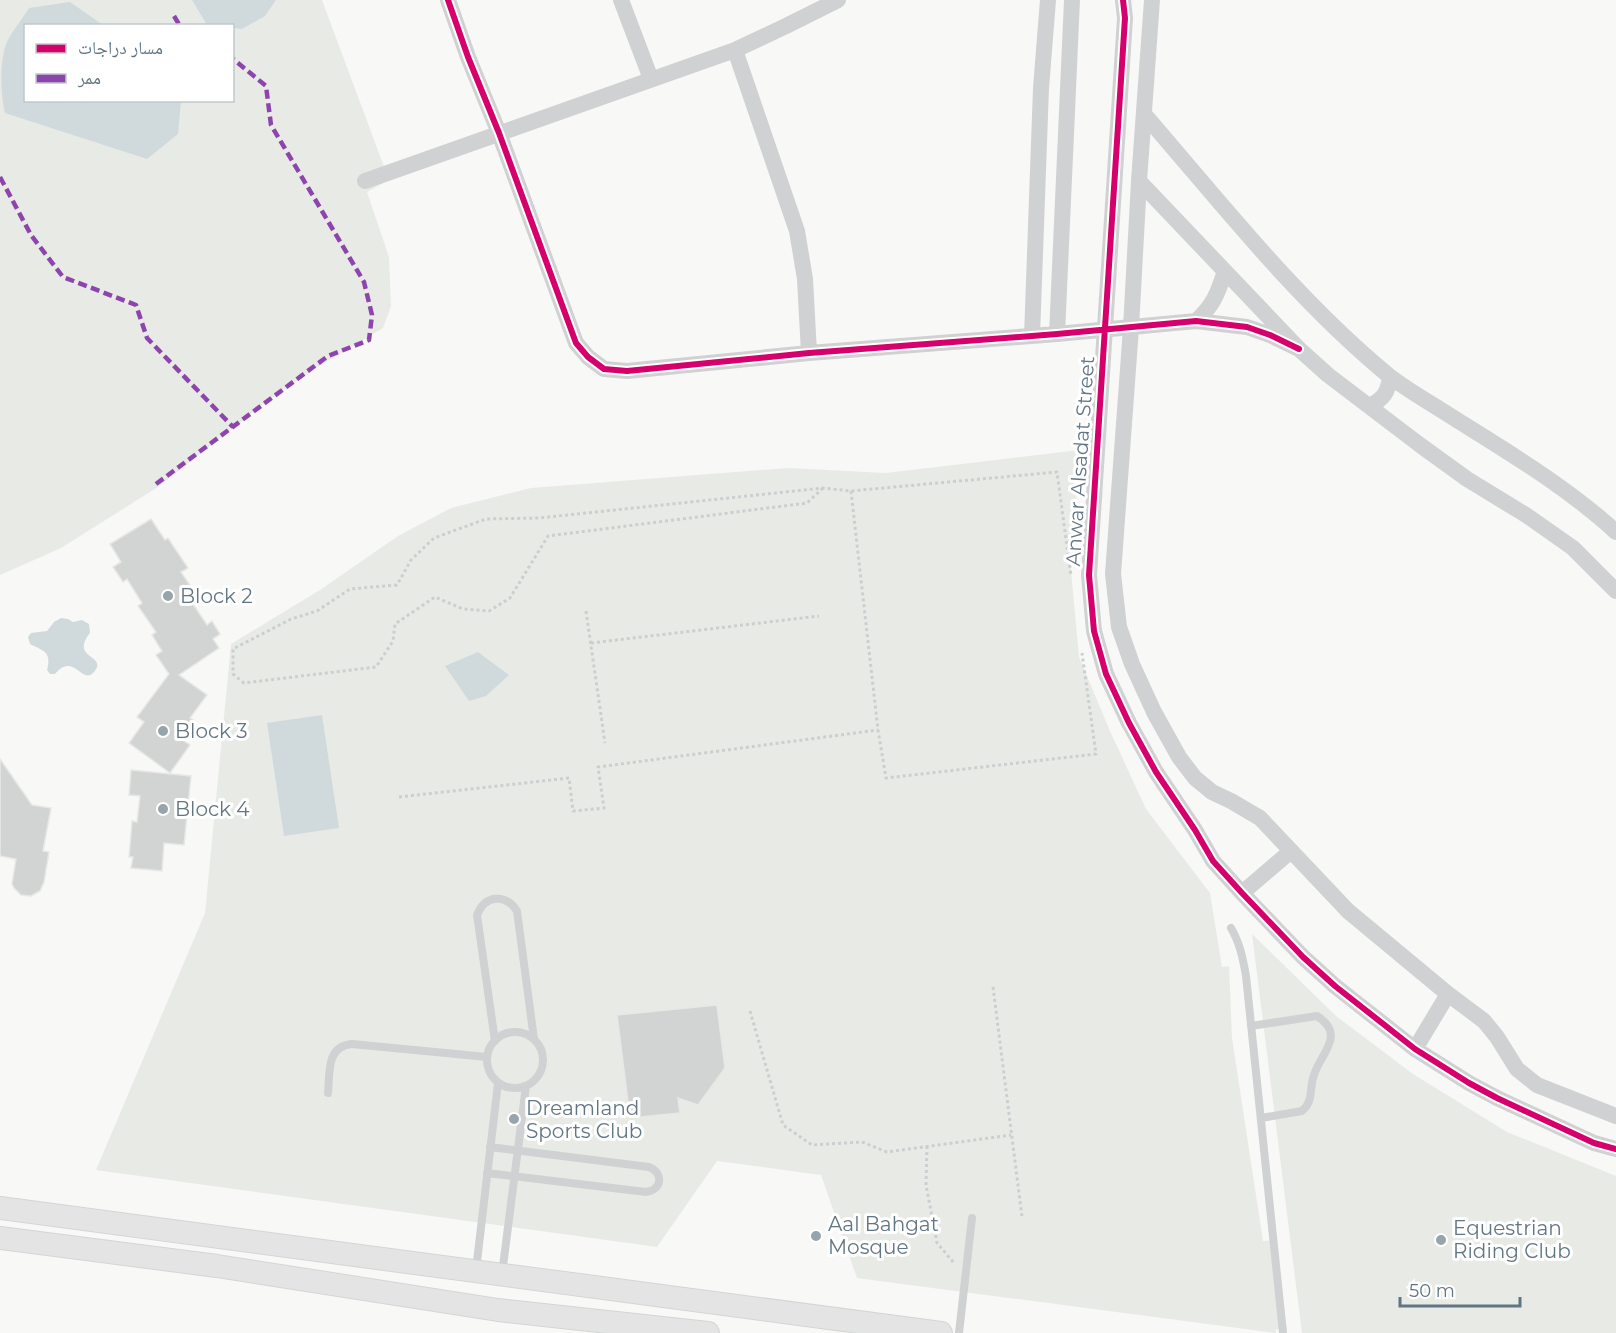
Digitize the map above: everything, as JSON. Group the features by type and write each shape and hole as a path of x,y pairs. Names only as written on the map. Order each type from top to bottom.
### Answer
{"street":[{"path":"448,0 576,343 588,357 604,369 627,371 809,353 1196,321 1247,327 1299,349"},
{"path":"621,0 651,79"},
{"path":"365,181 735,50 838,0"},
{"path":"1032,336 1041,88 1048,0"},
{"path":"1057,334 1071,0"},
{"name":"Anwar Alsadat Street","path":"1123,0 1124,30 1089,575 1094,631 1106,674 1156,772 1213,861 1303,957 1335,986 1415,1049 1469,1083 1594,1143 1616,1149"},
{"name":"Anwar Alsadat Street","path":"1155,2 1139,180 1113,574 1119,627 1132,664 1154,712 1179,757 1195,778 1212,792 1260,818 1348,911 1484,1021 1517,1069 1537,1085 1616,1116"},
{"path":"735,50 797,231 805,279 809,353"},
{"path":"1144,114 1297,291 1390,377 1564,491 1593,511 1616,532"},
{"path":"1139,180 1299,349 1328,375 1467,478 1526,515 1573,549 1616,591"},
{"path":"1196,321 1213,302 1225,271"},
{"path":"1369,406 1385,396 1390,377"},
{"path":"1242,893 1291,851"},
{"path":"1415,1049 1448,994"},
{"path":"0,1208 941,1333"},
{"path":"0,1238 217,1266 498,1310 708,1333"},
{"path":"472,1306 476,1271"},
{"path":"498,1310 502,1275"}],"lane":[{"path":"495,1041 477,915 483,904 494,898 507,901 517,911 534,1040"},
{"path":"1231,928 1242,951 1283,1333"},
{"path":"1251,1026 1317,1016 1328,1027 1330,1035 1328,1049 1312,1078 1310,1099 1302,1111 1260,1118"},
{"path":"518,1032 534,1040 542,1053 542,1069 533,1082 526,1086 512,1088 498,1083 489,1071 487,1057 495,1041 502,1036 518,1032"},
{"path":"328,1093 333,1054 344,1045 487,1057"},
{"path":"476,1271 498,1083"},
{"path":"502,1275 526,1086"},
{"path":"487,1173 646,1192 658,1187 660,1181 659,1174 655,1169 649,1167 490,1147"},
{"path":"959,1333 972,1218"}],"path":[{"path":"823,488 807,503 548,536 510,598 489,611 463,609 435,597 395,624 393,641 376,667 244,683 233,674 233,650 291,619 317,610 350,589 397,585 411,561 434,538 486,519 539,518 823,488 851,491 1057,472 1072,578"},
{"path":"851,491 878,730 886,778 1096,754 1082,649"},
{"path":"586,611 605,743"},
{"path":"591,643 819,616"},
{"path":"399,797 569,778 573,811 604,808 598,767 878,730"},
{"path":"993,987 1022,1217"},
{"path":"750,1011 783,1125 812,1145 862,1142 887,1152 1011,1135"},
{"path":"927,1146 926,1185 937,1243 954,1263 965,1281"}],"shaded area":[{"path":"0,0 322,0 389,180 367,192 389,257 391,306 383,328 316,368 265,403 158,487 61,548 0,575"},
{"path":"192,0 276,0 265,16 242,29 234,28 234,24 206,24"},
{"path":"70,2 102,24 24,24 24,102 181,102 178,134 147,159 5,113 1,78 4,51 8,39 29,8"},
{"path":"1080,450 1071,570 1079,657 1146,809 1210,893 1222,967 1229,966 1232,1038 1263,1241 1275,1240 1287,1331 1276,1329 1276,1333 857,1278 821,1175 717,1161 657,1247 96,1170 205,913 231,644 320,590 398,536 451,508 531,488 788,468 886,473"},
{"path":"61,618 73,622 82,620 89,624 90,633 84,648 97,662 97,667 90,675 67,666 55,674 50,674 47,670 47,655 30,644 28,637 31,633 47,631 54,622"},
{"path":"478,652 509,675 486,696 469,701 445,666"},
{"path":"322,715 339,828 284,836 267,723"},
{"path":"1252,934 1336,1016 1413,1074 1507,1132 1616,1176 1616,1333 1302,1333"}],"building":[{"name":"Block 2","path":"151,519 165,540 168,538 188,568 181,572 200,600 193,604 207,625 212,621 220,634 213,639 219,648 179,675 207,695 190,718 195,721 181,739 190,745 170,773 129,743 144,722 137,717 169,674 156,655 162,651 152,635 156,632 138,606 142,603 127,579 123,582 113,567 121,562 110,544"},
{"path":"0,759 32,805 51,808 43,851 49,852 44,882 40,891 31,896 21,895 12,884 16,859 0,856"},
{"name":"Block 4","path":"131,770 191,776 184,845 164,843 162,871 131,868 133,857 129,857 132,821 137,822 140,796 129,795"},
{"path":"717,1005 725,1068 698,1105 678,1098 680,1113 630,1118 617,1015"}],"marked path":[{"path":"174,16 179,24"},
{"path":"156,484 328,356 369,340 372,315 364,282 271,125 266,86 234,60"},
{"path":"0,177 31,235 63,277 136,305 147,338 233,427"}],"cycle path":[{"path":"448,0 576,343 588,357 604,369 627,371 809,353 1196,321 1247,327 1299,349"},
{"path":"1123,0 1125,18 1089,575 1094,631 1106,674 1156,772 1213,861 1303,957 1335,986 1415,1049 1469,1083 1594,1143 1616,1149"}],"place":[{"name":"Block 2","path":"168,596"},
{"name":"Block 3","path":"163,731"},
{"name":"Block 4","path":"163,809"},
{"name":"Dreamland Sports Club","path":"514,1119"},
{"name":"Aal Bahgat Mosque","path":"816,1236"},
{"name":"Equestrian Riding Club","path":"1441,1240"}]}
